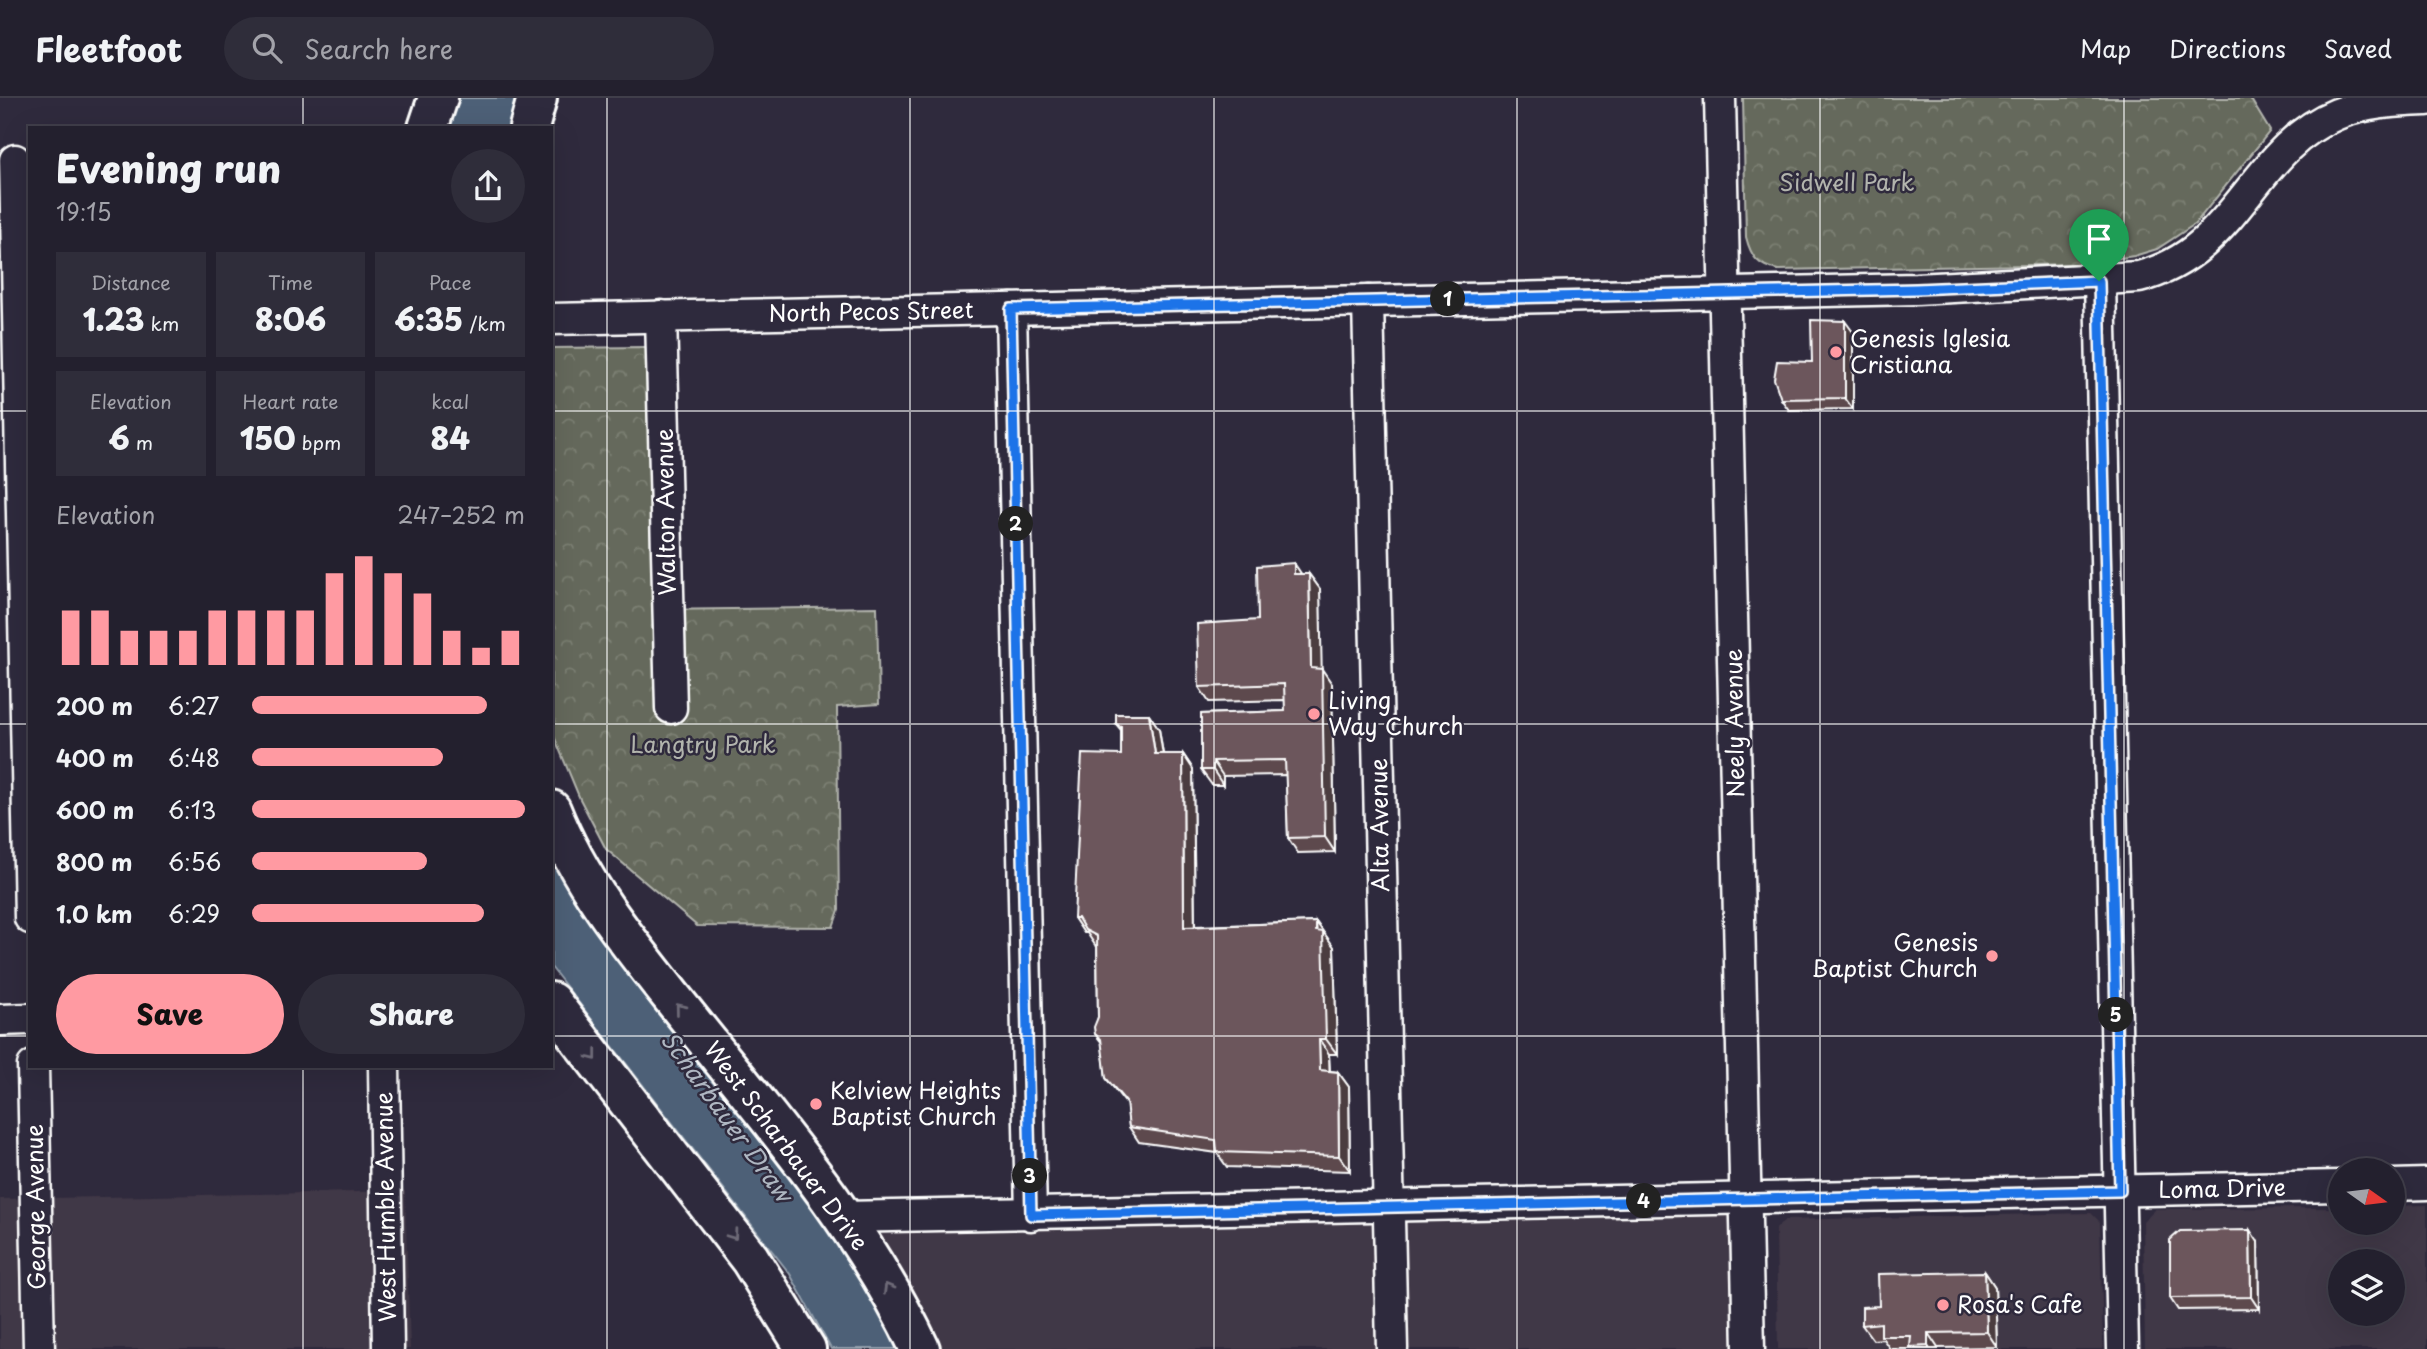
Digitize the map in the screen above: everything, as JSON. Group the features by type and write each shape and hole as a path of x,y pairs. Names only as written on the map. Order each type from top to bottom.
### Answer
{"main road":[{"path":"429,126 438,98"},
{"path":"530,126 537,98"},
{"name":"West Scharbauer Drive","path":"553,814 576,864 617,930 844,1217 886,1283 920,1349"},
{"path":"553,1005 750,1259 806,1349"}],"street":[{"name":"Neely Avenue","path":"1720,98 1749,1349"},
{"name":"North Pecos Street","path":"553,320 1724,293 2099,281 2155,273 2188,257 2224,224 2289,146 2323,121 2354,108 2427,100"},
{"path":"15,160 18,661 28,875"},
{"path":"2099,281 2123,1349"},
{"name":"Alta Avenue","path":"1368,301 1392,1349"},
{"path":"1011,309 1031,1215"},
{"name":"Walton Avenue","path":"661,316 671,708"},
{"path":"0,1020 28,1019"},
{"name":"George Avenue","path":"33,1068 39,1349"},
{"name":"West Humble Avenue","path":"384,1068 388,1349"},
{"path":"2405,1185 2427,1184"},
{"name":"Loma Drive","path":"844,1217 2328,1186"}],"shaded area":[{"path":"405,1191 410,1349 0,1349 0,1199"},
{"path":"1746,1199 1749,1349 861,1349 852,1219"},
{"path":"2427,1205 2427,1349 2145,1349 2143,1221 2155,1209 2328,1208 2328,1236 2404,1236 2405,1206"},
{"path":"2091,1213 2100,1222 2103,1349 1778,1349 1776,1229 1785,1220"}],"green space":[{"name":"Sidwell Park","path":"1743,98 2250,98 2270,131 2195,224 2157,249 2134,256 2078,264 1778,270 1756,260 1746,237"},
{"name":"Langtry Park","path":"646,347 653,610 877,607 879,704 837,707 839,910 833,927 697,926 606,849 580,799 553,734 553,348"}],"water":[{"path":"459,98 523,98 514,126 450,126"},
{"name":"Scharbauer Draw","path":"553,849 832,1220 903,1349 831,1349 790,1274 553,970"}],"building":[{"name":"Genesis Iglesia Cristiana","path":"1811,320 1845,321 1845,398 1781,399 1774,379 1777,361 1812,362"},
{"name":"Living Way Church","path":"1294,563 1294,574 1309,574 1311,668 1322,669 1325,837 1288,838 1285,760 1213,761 1213,770 1201,770 1201,714 1285,711 1284,684 1199,687 1197,624 1258,620 1257,566"},
{"path":"1116,714 1149,714 1155,754 1183,754 1184,927 1316,922 1316,931 1323,932 1326,1039 1319,1039 1320,1070 1338,1072 1339,1156 1217,1152 1216,1140 1129,1127 1126,1102 1106,1078 1101,1039 1095,1034 1094,1027 1098,1017 1097,936 1085,930 1078,918 1074,918 1082,754 1121,755 1121,726 1116,724"},
{"path":"2250,1230 2251,1297 2170,1298 2170,1240 2180,1231"},
{"name":"Rosa's Cafe","path":"1985,1272 1987,1332 1928,1333 1928,1346 1910,1347 1911,1336 1881,1336 1881,1323 1862,1325 1862,1307 1879,1306 1878,1274"}],"place":[{"name":"Genesis Iglesia Cristiana","path":"1836,352"},
{"name":"Living Way Church","path":"1314,714"},
{"name":"Genesis Baptist Church","path":"1992,956"},
{"name":"Kelview Heights Baptist Church","path":"816,1104"},
{"name":"Rosa's Cafe","path":"1943,1305"}],"route":[{"path":"2099,281 2120,1191 1031,1215 1011,309 1916,289 2099,281"}]}
